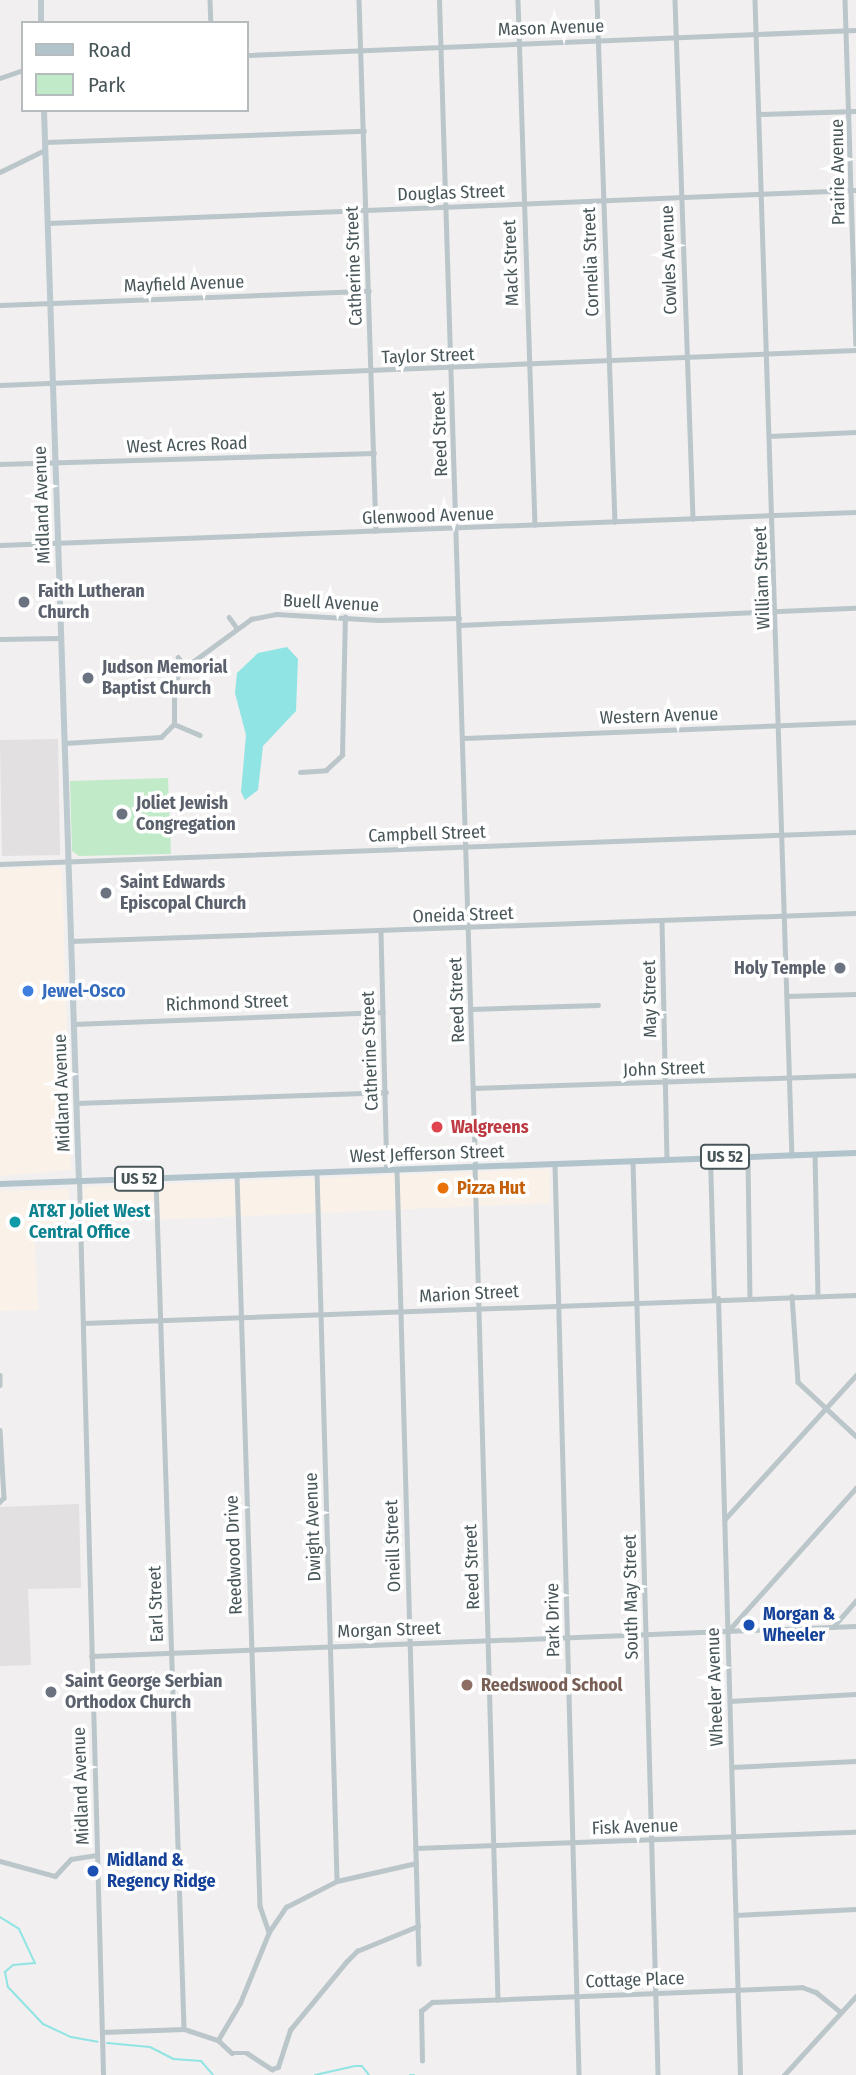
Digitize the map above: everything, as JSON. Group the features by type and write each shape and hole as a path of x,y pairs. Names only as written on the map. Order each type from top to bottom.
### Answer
{"main road":[{"path":"41,0 41,21"},
{"name":"Midland Avenue","path":"44,112 79,1181"},
{"name":"West Jefferson Street","path":"0,1184 856,1153"}],"street":[{"path":"210,0 211,21"},
{"name":"Catherine Street","path":"359,0 376,532"},
{"name":"Reed Street","path":"439,0 460,621 498,2000"},
{"name":"Mack Street","path":"517,0 535,526"},
{"name":"Cornelia Street","path":"597,0 615,522"},
{"name":"Cowles Avenue","path":"675,0 693,519"},
{"name":"William Street","path":"755,0 774,516 792,1155"},
{"name":"Prairie Avenue","path":"845,0 853,111 856,344"},
{"name":"Mason Avenue","path":"248,55 856,30"},
{"path":"0,78 21,71"},
{"path":"759,114 853,111"},
{"path":"45,142 364,131"},
{"path":"0,172 45,150"},
{"name":"Douglas Street","path":"48,223 854,190"},
{"name":"Mayfield Avenue","path":"0,305 369,291"},
{"name":"Taylor Street","path":"0,385 856,351"},
{"path":"769,436 856,432"},
{"name":"West Acres Road","path":"0,464 374,453"},
{"name":"Glenwood Avenue","path":"0,545 856,512"},
{"name":"Buell Avenue","path":"185,666 251,618 276,614 460,621 856,608"},
{"path":"229,617 237,628"},
{"path":"300,772 326,770 342,755 345,617"},
{"path":"0,639 60,638"},
{"path":"174,724 174,684 185,666 177,657"},
{"name":"Western Avenue","path":"463,738 856,722"},
{"path":"64,743 154,740 174,724"},
{"path":"174,724 200,735"},
{"name":"Campbell Street","path":"0,864 856,832"},
{"name":"Oneida Street","path":"71,941 469,929 856,913"},
{"name":"May Street","path":"662,921 667,1159"},
{"name":"Catherine Street","path":"381,932 387,1170"},
{"path":"787,996 856,994"},
{"path":"471,1009 598,1005"},
{"name":"Richmond Street","path":"73,1024 383,1012"},
{"name":"John Street","path":"473,1088 856,1075"},
{"path":"76,1102 386,1092"},
{"path":"815,1154 818,1295"},
{"path":"748,1157 750,1297"},
{"name":"Wheeler Avenue","path":"710,1158 725,1519 740,2075"},
{"name":"South May Street","path":"633,1161 658,2075"},
{"name":"Park Drive","path":"555,1164 579,2075"},
{"name":"Oneill Street","path":"397,1169 419,1964"},
{"name":"Dwight Avenue","path":"317,1172 337,1881"},
{"name":"Reedwood Drive","path":"237,1175 260,1906 269,1932"},
{"name":"Earl Street","path":"156,1179 184,2029"},
{"name":"Midland Avenue","path":"79,1181 103,2075"},
{"name":"Marion Street","path":"83,1323 856,1295"},
{"path":"792,1296 795,1376 856,1436"},
{"path":"0,1375 0,1385"},
{"path":"725,1519 856,1376"},
{"path":"0,1430 0,1502"},
{"path":"728,1631 856,1488"},
{"path":"833,1626 856,1601"},
{"name":"Morgan Street","path":"91,1656 856,1626"},
{"path":"730,1700 856,1694"},
{"path":"732,1767 856,1761"},
{"name":"Fisk Avenue","path":"415,1848 856,1832"},
{"path":"0,1861 55,1876 71,1859 97,1855"},
{"path":"218,2040 240,2003 269,1932 286,1907 337,1881 416,1863"},
{"path":"736,1915 856,1909"},
{"path":"102,2032 184,2029 218,2040 232,2053 247,2053 272,2069 278,2067 290,2030 346,1962 357,1951 418,1926"},
{"name":"Cottage Place","path":"422,2061 423,2006 576,1996 802,1987 816,1992 841,2012"},
{"path":"784,2075 856,1996"}],"shaded area":[{"path":"58,739 60,855 2,856 0,740"},
{"path":"57,866 62,871 71,1170 0,1176 0,869"},
{"path":"549,1169 550,1203 84,1223 82,1191 86,1187"},
{"path":"68,1189 73,1223 34,1224 38,1310 0,1311 0,1191"},
{"path":"79,1504 81,1588 28,1589 31,1665 0,1666 0,1507"}],"green space":[{"path":"168,778 171,854 79,856 72,851 70,781"}],"water":[{"path":"287,647 298,659 296,711 263,746 258,790 245,800 241,792 246,735 235,693 237,673 258,653"}],"waterway":[{"path":"0,1917 19,1929 35,1963 13,1965 5,1972 8,1987 43,2024 71,2037 98,2042"},
{"path":"107,2043 150,2047 174,2059 201,2061 213,2075"},
{"path":"315,2075 355,2066 362,2066 369,2075"}],"place":[{"name":"Faith Lutheran Church","path":"24,602"},
{"name":"Judson Memorial Baptist Church","path":"88,678"},
{"name":"Joliet Jewish Congregation","path":"122,814"},
{"name":"Saint Edwards Episcopal Church","path":"106,893"},
{"name":"Holy Temple","path":"840,968"},
{"name":"Jewel-Osco","path":"28,991"},
{"name":"Walgreens","path":"437,1127"},
{"name":"Pizza Hut","path":"443,1188"},
{"name":"AT&T Joliet West Central Office","path":"15,1222"},
{"name":"Morgan & Wheeler","path":"749,1625"},
{"name":"Reedswood School","path":"467,1685"},
{"name":"Saint George Serbian Orthodox Church","path":"51,1692"},
{"name":"Midland & Regency Ridge","path":"93,1871"}]}
